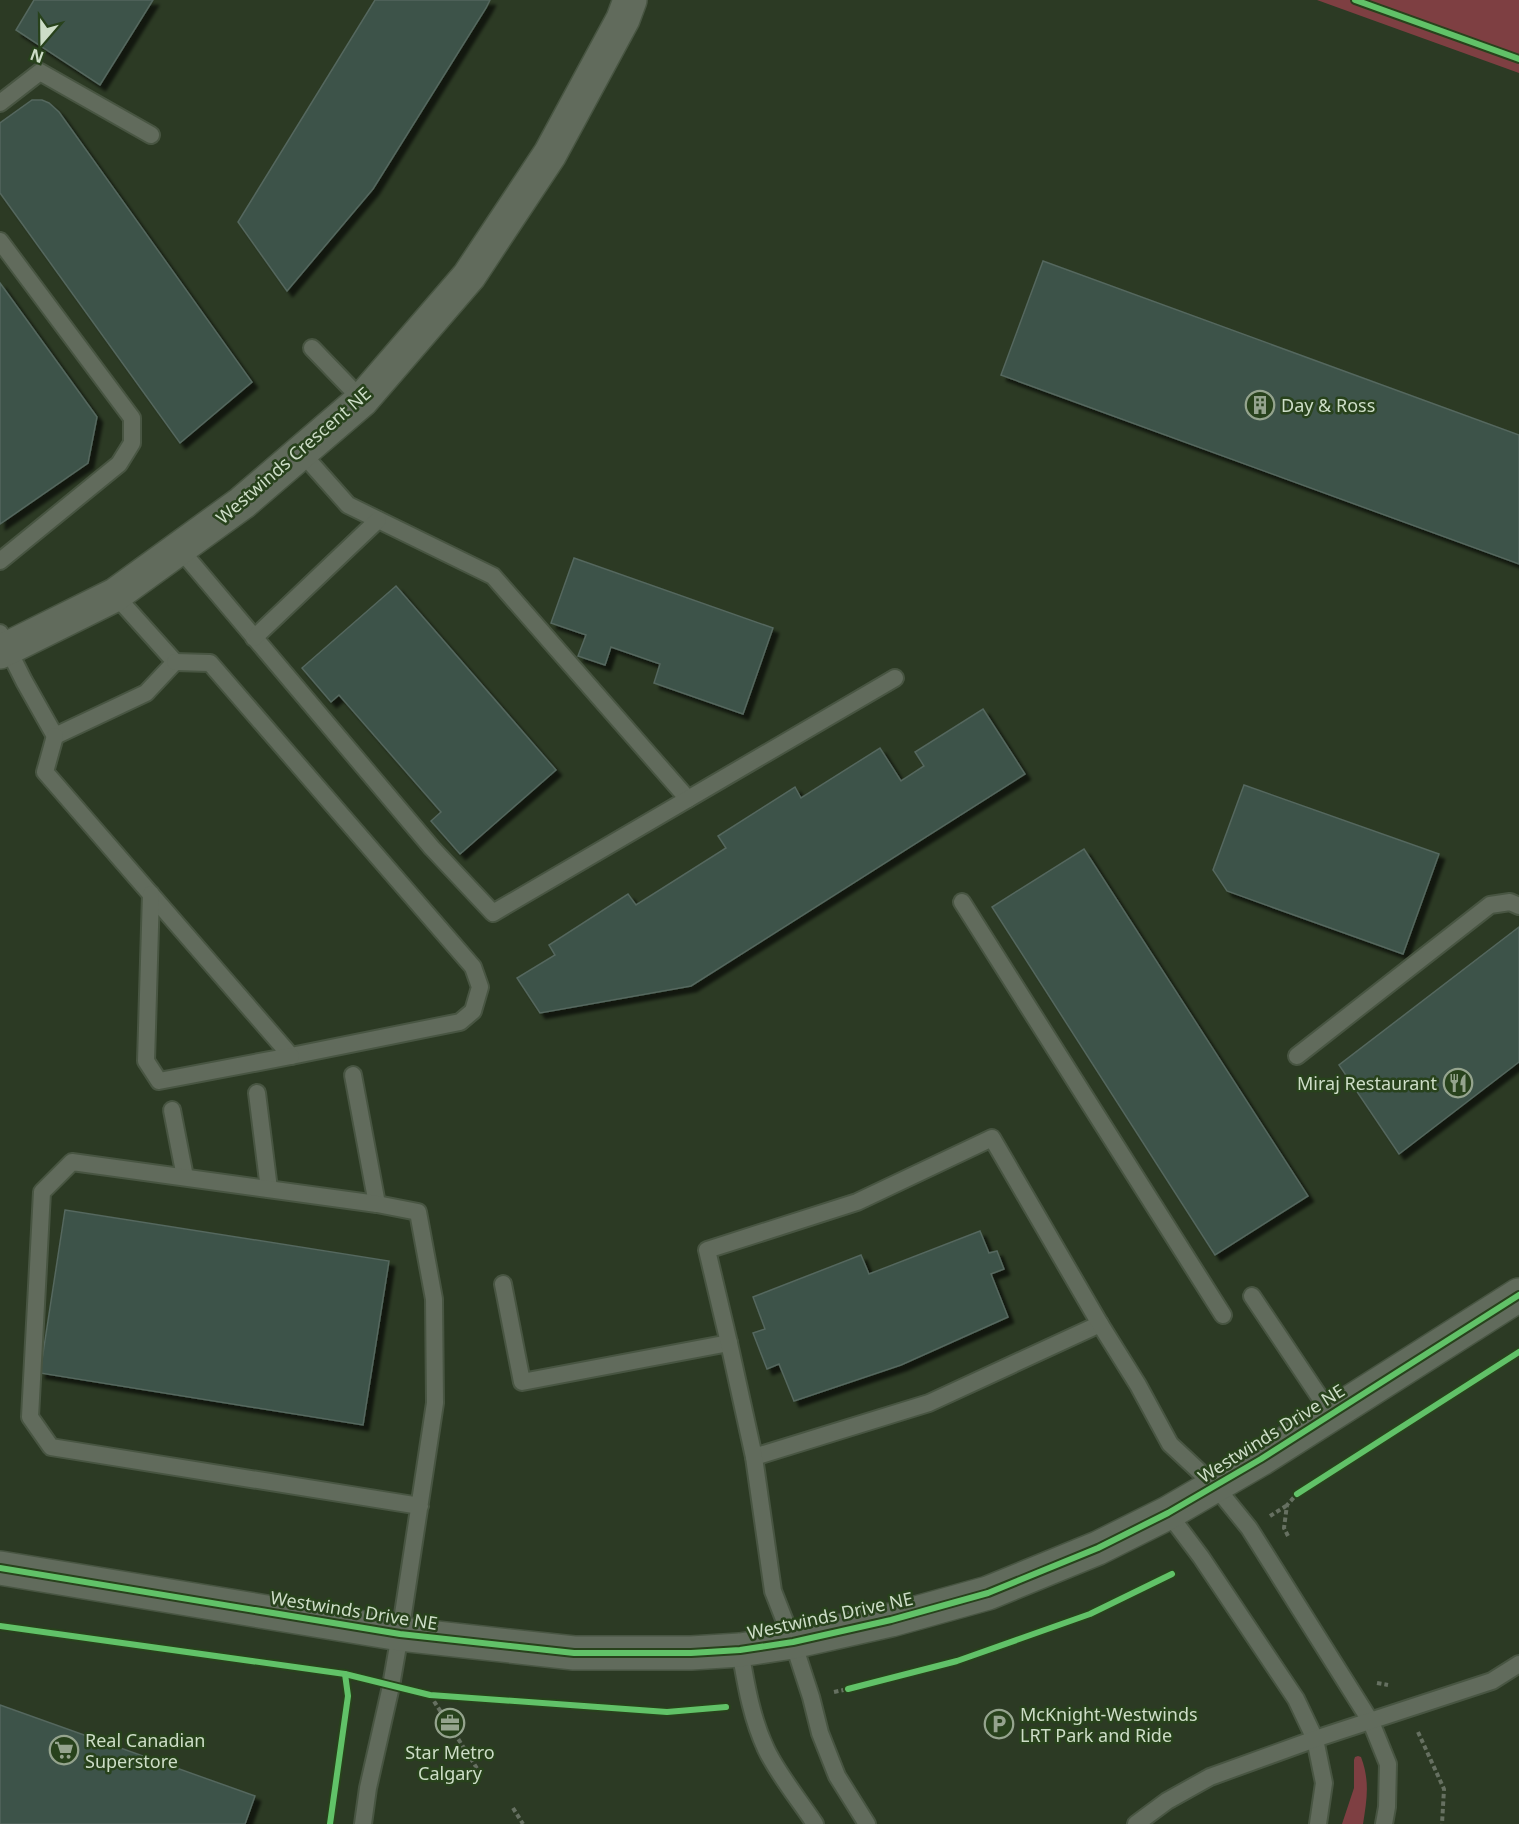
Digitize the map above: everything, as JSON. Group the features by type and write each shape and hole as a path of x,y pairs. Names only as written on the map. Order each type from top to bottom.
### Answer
{"street":[{"name":"Westwinds Crescent NE","path":"3,645 115,595 242,503 362,400 469,276 550,154 623,20 630,0"},
{"name":"Westwinds Drive NE","path":"0,1568 400,1634 574,1653 691,1653 740,1650 793,1642 891,1620 988,1593 1098,1548 1168,1513 1215,1486 1519,1295"}],"lane":[{"path":"0,103 40,72 151,135"},
{"path":"0,241 132,418 132,443 119,464 0,561"},
{"path":"312,348 362,400"},
{"path":"301,452 348,505 493,576 688,799"},
{"path":"254,638 378,520"},
{"path":"179,548 432,848 493,913 895,678"},
{"path":"115,595 175,662 210,663 473,967 480,987 473,1011 460,1022 159,1081 146,1061 151,894"},
{"path":"3,645 55,735 45,772 291,1056"},
{"path":"55,735 146,693 175,662"},
{"path":"962,902 1223,1315"},
{"path":"1297,1056 1490,905 1510,902 1519,906"},
{"path":"353,1075 377,1204"},
{"path":"257,1093 269,1189"},
{"path":"172,1110 184,1178"},
{"path":"867,1824 837,1776 820,1733 793,1642 773,1592 754,1457 707,1250 857,1202 992,1138 1138,1385 1170,1444 1215,1486 1250,1528 1371,1722 1388,1764 1387,1807 1384,1824"},
{"path":"363,1824 368,1788 400,1634 420,1506 435,1403 434,1299 418,1212 377,1204 72,1162 42,1192 30,1417 51,1447 420,1506"},
{"path":"503,1284 522,1382 729,1343"},
{"path":"1252,1296 1331,1414"},
{"path":"754,1457 929,1403 1100,1324"},
{"path":"1168,1513 1201,1557 1296,1699 1315,1739 1324,1783 1318,1824"},
{"path":"740,1650 749,1704 759,1734 767,1752 815,1824"},
{"path":"1136,1824 1167,1801 1210,1777 1315,1739 1492,1682 1519,1664"}],"path":[{"path":"391,1686 430,1695 442,1695"},
{"path":"848,1689 859,1686"},
{"path":"430,1695 480,1773"},
{"path":"1415,1728 1444,1789 1442,1824"},
{"path":"513,1808 523,1824"}],"shaded area":[{"path":"1317,0 1519,0 1519,73"},
{"path":"1358,1756 1361,1757 1367,1782 1363,1824 1342,1824 1354,1788 1354,1760"}],"building":[{"path":"34,0 153,0 100,85 16,30"},
{"path":"375,0 490,0 373,189 287,291 238,222"},
{"path":"32,100 49,103 59,112 252,382 180,443 0,193 0,123"},
{"name":"Day & Ross","path":"1043,261 1519,435 1519,564 1001,375"},
{"path":"0,283 97,417 88,463 0,524"},
{"path":"574,558 773,628 743,714 654,683 660,664 611,647 605,665 578,656 586,635 551,623"},
{"path":"396,586 556,770 460,854 431,821 441,812 339,695 331,702 302,668"},
{"path":"983,709 1025,774 691,986 540,1013 517,978 555,955 549,945 628,894 636,905 726,848 718,836 795,787 801,798 880,748 901,781 924,766 915,752"},
{"path":"1244,785 1439,854 1403,954 1227,891 1213,870"},
{"path":"1084,849 1308,1196 1215,1255 992,907"},
{"path":"1519,927 1519,1062 1399,1154 1339,1065"},
{"path":"65,1210 389,1261 363,1425 40,1373"},
{"path":"980,1231 989,1253 997,1251 1004,1269 991,1274 1008,1317 901,1365 794,1401 779,1364 767,1369 753,1333 765,1329 753,1297 861,1255 869,1274"},
{"name":"Real Canadian Superstore","path":"0,1705 255,1796 245,1824 0,1824"}],"cycle path":[{"path":"1355,0 1519,59"},
{"path":"0,1568 400,1634 574,1653 691,1653 740,1650 793,1642 891,1620 988,1593 1098,1548 1168,1513 1261,1459 1519,1295"},
{"path":"1297,1494 1519,1352"},
{"path":"848,1689 957,1661 1090,1614 1172,1574"},
{"path":"0,1626 345,1674 430,1695 667,1712 726,1707"},
{"path":"330,1824 348,1696 345,1674"}],"place":[{"name":"Day & Ross","path":"1260,405"},
{"name":"Miraj Restaurant","path":"1458,1083"},
{"name":"Star Metro Calgary","path":"450,1723"},
{"name":"McKnight-Westwinds LRT Park and Ride","path":"999,1724"},
{"name":"Real Canadian Superstore","path":"64,1750"}]}
